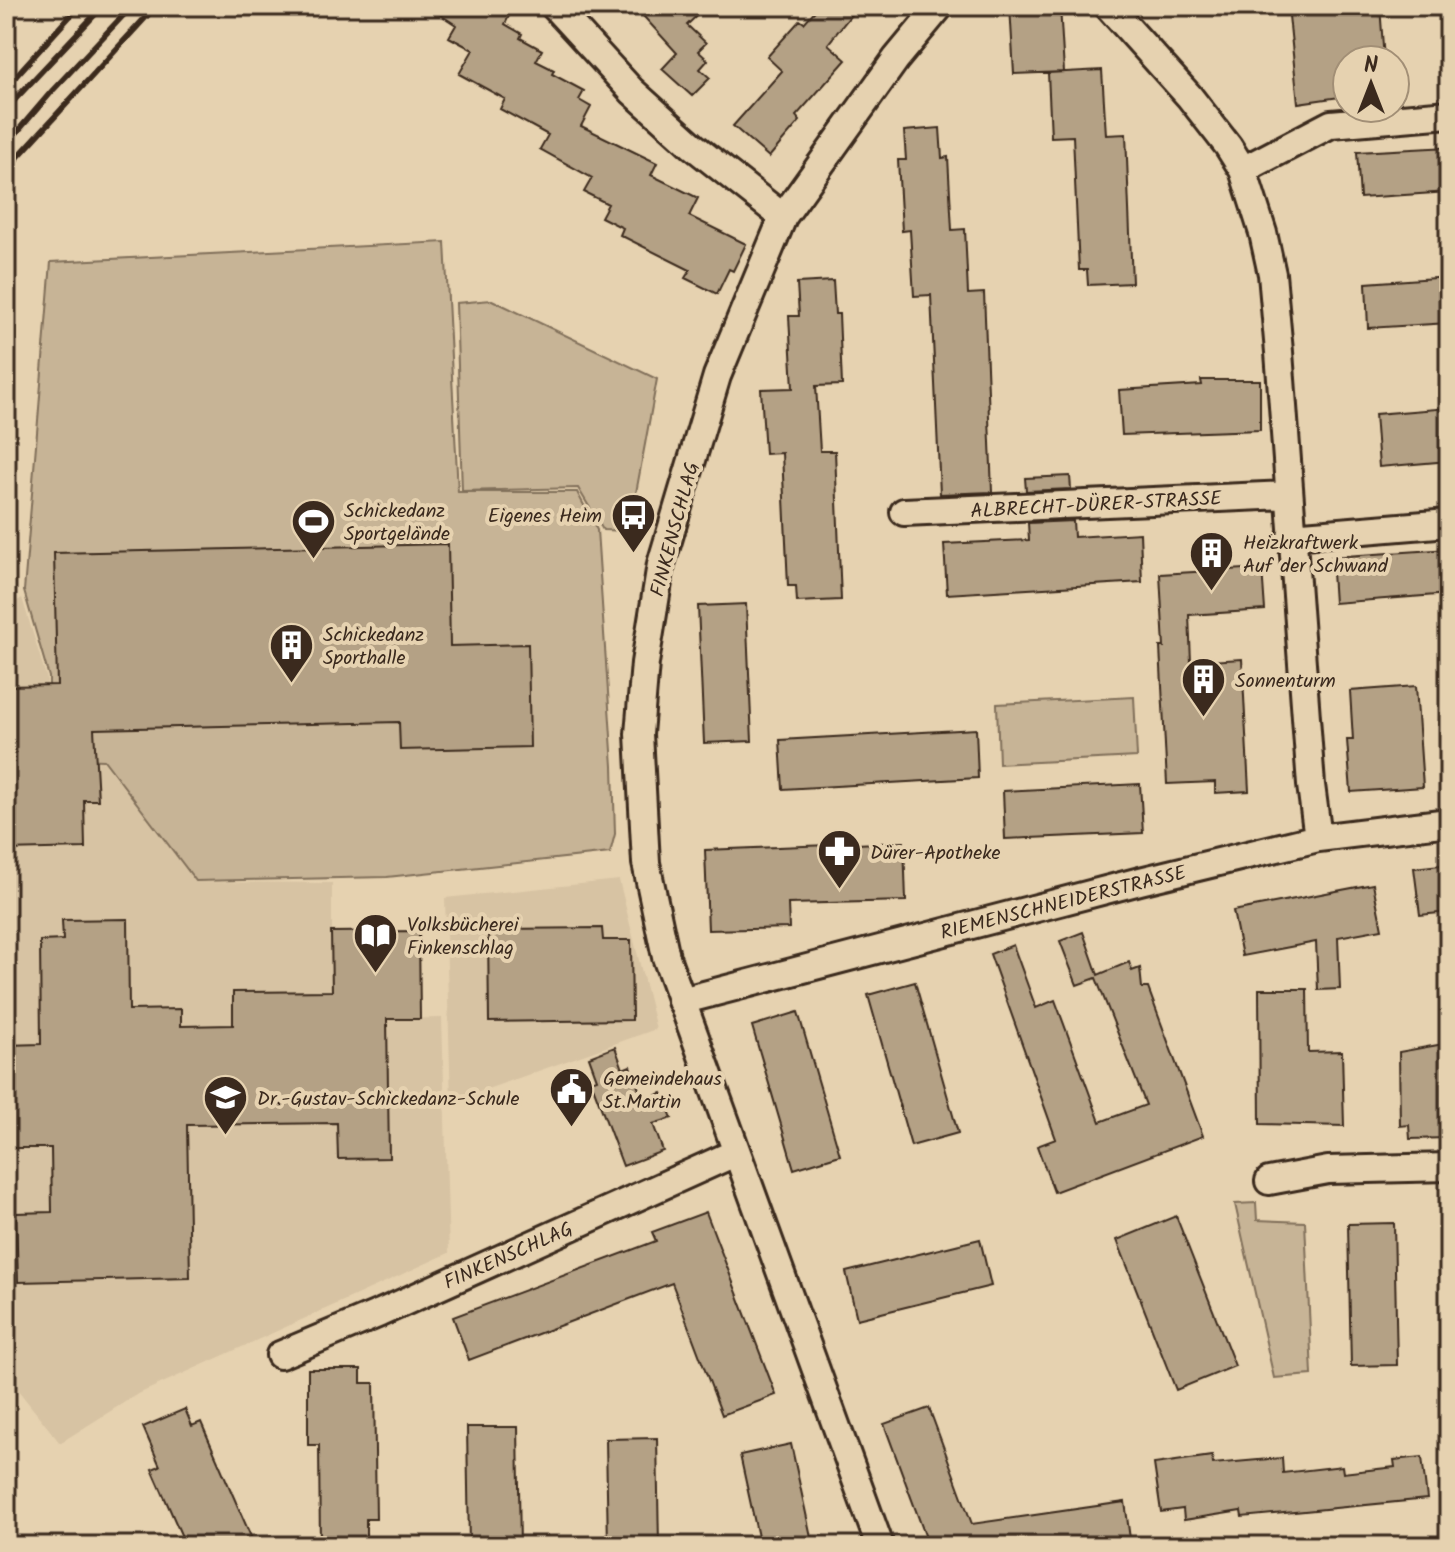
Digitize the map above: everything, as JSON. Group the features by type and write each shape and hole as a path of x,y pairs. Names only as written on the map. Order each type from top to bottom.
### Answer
{"street":[{"path":"554,6 632,91 693,146 783,217"},
{"name":"FINKENSCHLAG","path":"880,1546 666,957 646,863 639,734 645,663 661,564 717,376 783,217 896,59 940,6"},
{"path":"1108,6 1189,96 1243,170 1254,199 1272,274 1311,785 1318,838"},
{"path":"1243,170 1331,124 1449,114"},
{"name":"ALBRECHT-DÜRER-STRASSE","path":"904,512 1288,495"},
{"path":"1291,536 1449,523"},
{"name":"RIEMENSCHNEIDERSTRASSE","path":"681,1001 1140,881 1318,838 1449,822"},
{"name":"FINKENSCHLAG","path":"280,1355 735,1153"},
{"path":"1269,1181 1328,1170 1449,1167"}],"shaded area":[{"name":"Schickedanz Sportgelände","path":"445,242 458,492 577,492 597,530 613,766 615,834 610,853 387,877 196,881 104,760 49,758 49,677 24,591 51,262"},
{"path":"492,300 657,379 629,531 603,530 578,488 462,491 456,303"},
{"name":"Dr.-Gustav-Schickedanz-Schule","path":"22,598 47,679 48,759 103,761 196,882 332,883 332,1020 442,1018 449,1253 136,1395 60,1443 6,1375 6,608"},
{"path":"1134,697 1137,757 999,764 997,704"},
{"path":"619,880 656,1029 451,1102 445,898"},
{"path":"1256,1203 1257,1220 1305,1222 1312,1375 1274,1378 1235,1204"}],"building":[{"path":"427,6 492,6 509,16 505,24 522,34 520,38 542,50 536,61 554,70 552,74 584,91 579,100 591,107 581,126 657,163 651,175 698,198 689,216 746,244 717,294 685,278 690,270 620,235 623,228 601,217 608,204 584,192 592,178 540,149 548,135 500,109 505,99 459,74 473,50 449,37 456,25"},
{"path":"634,6 707,6 687,25 706,43 698,51 708,60 700,69 710,78 692,96 662,69 677,53"},
{"path":"819,6 858,6 828,44 846,60 796,116 800,121 769,157 733,126 782,71 767,57 800,20 804,23"},
{"path":"1010,6 1060,6 1064,72 1014,74"},
{"path":"1288,6 1380,6 1383,44 1331,44 1331,98 1298,103"},
{"path":"1102,70 1106,135 1126,134 1132,283 1088,285 1087,270 1079,270 1073,136 1051,137 1048,73"},
{"path":"940,128 942,158 948,157 952,230 965,229 968,294 984,293 992,492 940,494 931,295 914,296 910,230 902,231 898,160 906,160 904,131"},
{"path":"1449,147 1449,192 1360,198 1357,152"},
{"path":"1449,277 1449,323 1368,328 1366,283"},
{"path":"833,281 835,314 839,314 842,385 816,386 820,451 835,451 841,600 797,602 796,586 788,586 782,453 765,454 761,389 793,388 789,316 799,316 797,283"},
{"path":"1201,380 1260,380 1260,430 1122,435 1119,390 1202,385"},
{"path":"1449,408 1449,461 1379,467 1375,414"},
{"path":"1070,476 1071,489 1026,491 1025,478"},
{"path":"1073,521 1074,537 1140,533 1142,582 947,594 944,544 1029,540 1028,523"},
{"name":"Schickedanz Sporthalle","path":"448,544 450,646 528,644 530,747 400,750 399,722 94,729 98,800 84,800 85,848 6,850 6,686 57,685 54,553"},
{"path":"1449,549 1449,594 1334,603 1331,557"},
{"name":"Sonnenturm","path":"1262,568 1265,610 1189,615 1191,662 1242,659 1249,791 1215,793 1215,782 1167,784 1160,647 1164,647 1160,574"},
{"path":"746,604 752,741 704,743 698,606"},
{"path":"1416,686 1423,787 1351,792 1347,740 1353,740 1350,691"},
{"path":"976,729 978,778 783,789 780,740"},
{"path":"1140,784 1143,833 1005,839 1003,791"},
{"path":"904,842 906,901 788,904 789,928 708,930 705,850"},
{"path":"1449,864 1449,912 1420,915 1414,868"},
{"path":"1373,884 1382,929 1338,937 1340,989 1318,990 1316,942 1242,956 1233,911"},
{"path":"128,919 129,1010 181,1009 181,1026 233,1025 233,992 332,991 331,932 419,931 420,1019 387,1019 389,1158 338,1159 337,1123 187,1125 190,1278 18,1282 16,1213 52,1212 51,1148 6,1148 6,1045 41,1044 40,941 63,940 62,920"},
{"path":"602,928 603,940 631,940 632,1020 489,1022 488,929"},
{"path":"1083,932 1098,975 1129,962 1132,971 1140,968 1142,988 1148,988 1203,1136 1054,1192 1037,1146 1056,1139 990,954 1013,945 1036,1008 1055,1000 1100,1122 1146,1105 1096,978 1077,985 1060,941"},
{"path":"915,982 958,1133 911,1146 868,995"},
{"path":"1259,989 1307,989 1308,1052 1342,1051 1344,1126 1260,1124"},
{"path":"798,1012 840,1155 794,1169 752,1026"},
{"path":"1449,1043 1447,1138 1410,1139 1409,1125 1400,1126 1399,1052"},
{"path":"615,1047 623,1069 630,1066 643,1100 662,1093 672,1118 653,1124 663,1151 623,1166 591,1081 597,1079 589,1057"},
{"path":"706,1212 776,1395 722,1415 672,1283 469,1360 453,1317 656,1241 652,1232"},
{"path":"1176,1216 1235,1366 1176,1390 1117,1240"},
{"path":"1394,1223 1397,1365 1351,1366 1348,1224"},
{"path":"980,1239 991,1286 857,1319 846,1272"},
{"path":"308,1369 361,1369 361,1383 374,1383 376,1519 366,1519 366,1546 320,1546 319,1445 308,1445"},
{"path":"929,1408 972,1524 1125,1502 1131,1546 929,1546 884,1424"},
{"path":"185,1409 192,1426 201,1422 252,1539 237,1546 186,1546 152,1469 160,1466 143,1427"},
{"path":"467,1427 518,1427 520,1546 469,1546"},
{"path":"657,1438 659,1546 608,1546 606,1439"},
{"path":"791,1444 813,1546 760,1546 740,1455"},
{"path":"1212,1456 1213,1464 1282,1458 1283,1473 1342,1466 1343,1473 1395,1467 1394,1460 1422,1457 1427,1499 1242,1517 1241,1511 1184,1520 1183,1509 1161,1512 1154,1464"}],"railway":[{"path":"6,87 79,6"},
{"path":"6,109 103,6"},
{"path":"6,145 132,6"},
{"path":"6,170 156,6"}],"place":[{"name":"Eigenes Heim","path":"633,554"},
{"name":"Schickedanz Sportgelände","path":"313,560"},
{"name":"Heizkraftwerk Auf der Schwand","path":"1212,592"},
{"name":"Schickedanz Sporthalle","path":"292,684"},
{"name":"Sonnenturm","path":"1204,719"},
{"name":"Dürer-Apotheke","path":"839,891"},
{"name":"Volksbücherei Finkenschlag","path":"376,975"},
{"name":"Gemeindehaus St.Martin","path":"572,1129"},
{"name":"Dr.-Gustav-Schickedanz-Schule","path":"226,1137"}]}
